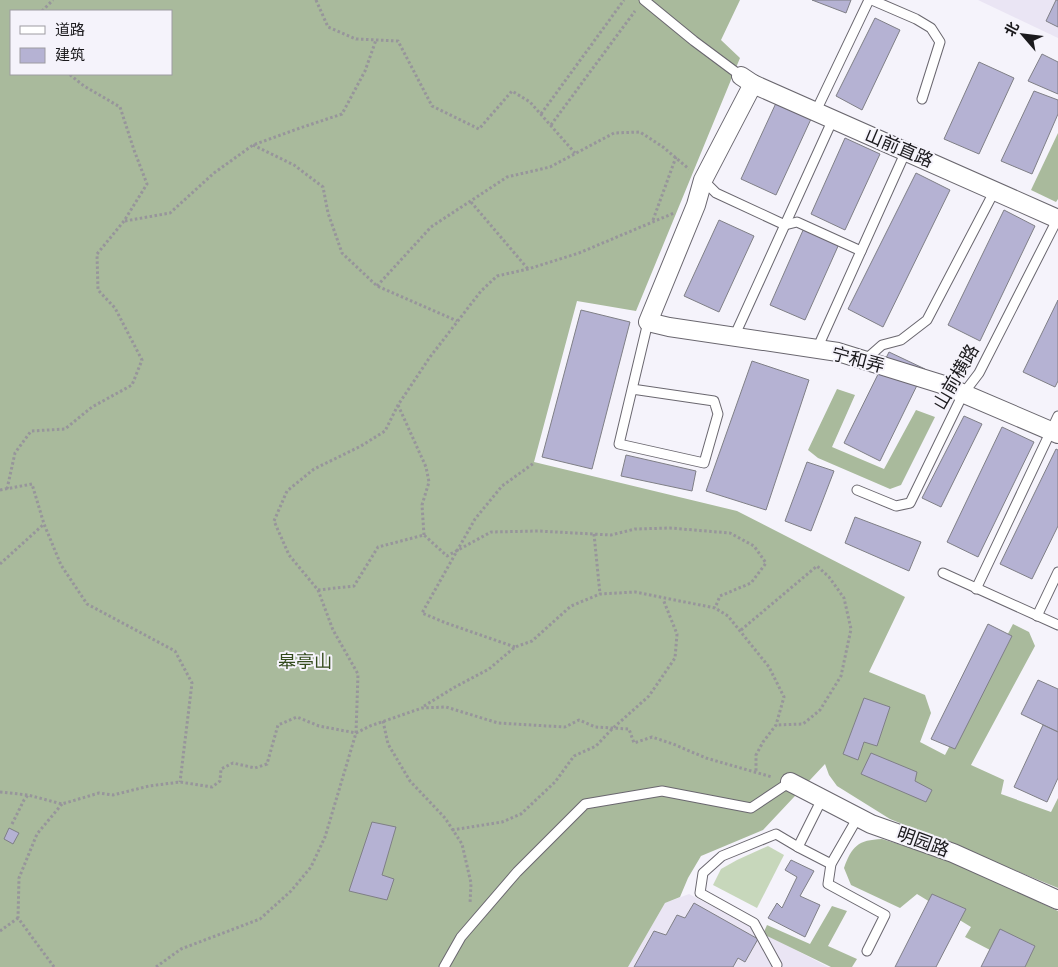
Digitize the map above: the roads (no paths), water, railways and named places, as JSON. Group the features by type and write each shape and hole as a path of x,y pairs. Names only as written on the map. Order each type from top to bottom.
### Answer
{"street":[{"name":"山前直路","path":"747,80 1058,218"},
{"path":"648,322 696,204 703,180 747,80"},
{"name":"宁和弄","path":"648,322 669,327 838,352 941,384 963,394 1056,427"},
{"name":"明园路","path":"790,782 871,824 953,853 1058,900"}],"lane":[{"path":"644,0 694,41 747,80"},
{"path":"816,111 870,0 931,28 940,42 922,99"},
{"path":"734,337 833,119"},
{"path":"817,349 906,151"},
{"path":"703,180 716,193 785,225 798,222 861,251"},
{"path":"864,360 882,345 901,340 927,320 995,190"},
{"name":"山前横路","path":"857,490 896,506 910,503 963,394 979,374 1058,218"},
{"path":"632,389 714,401 718,414 704,463 619,444 632,389 648,322"},
{"path":"976,589 1056,427"},
{"path":"1037,616 1058,572"},
{"path":"943,573 1058,625"},
{"path":"444,967 461,937 517,872 585,804 662,791 751,808 790,782"},
{"path":"798,847 822,799"},
{"path":"858,817 831,864 828,884 885,915 867,951"},
{"path":"778,966 754,923 700,893 703,872 722,856 776,834 831,864"}],"park label":[{"name":"皋亭山","path":"305,662"}]}
